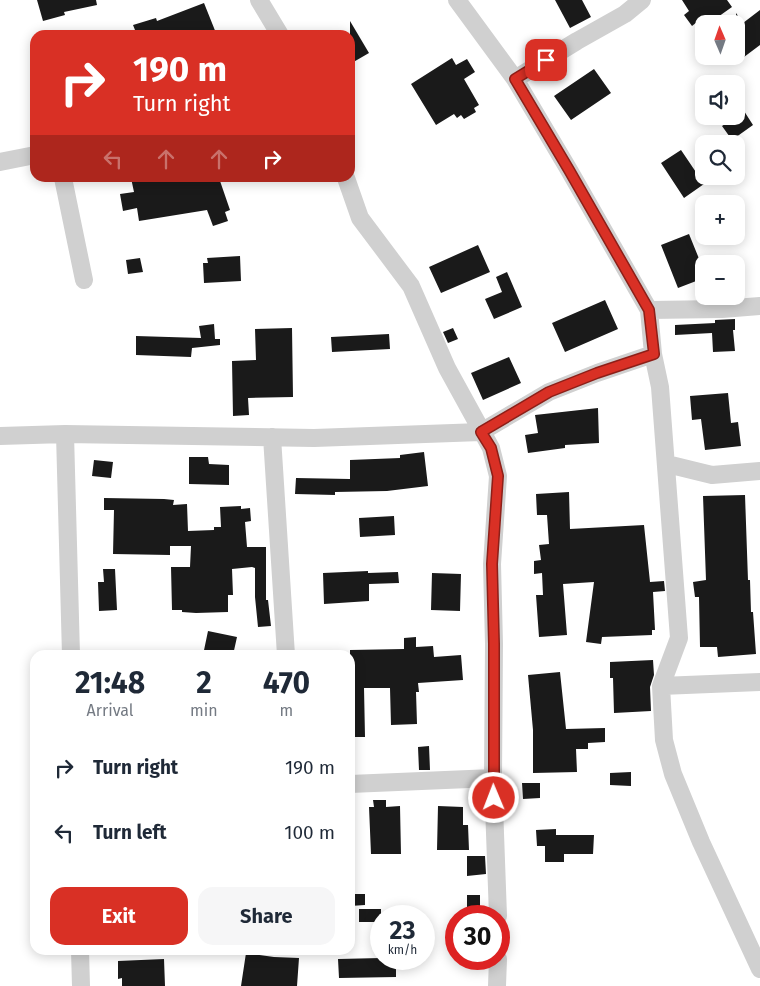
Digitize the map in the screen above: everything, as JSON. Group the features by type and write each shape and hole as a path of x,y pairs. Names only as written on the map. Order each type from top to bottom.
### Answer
{"street":[{"path":"259,0 277,30"},
{"path":"457,0 515,79 649,310 660,386 679,638 661,686 664,740 673,774 719,882 760,969"},
{"path":"515,79 577,40 625,14 642,0"},
{"path":"0,162 30,156"},
{"path":"64,182 84,280"},
{"path":"347,182 360,218 411,286 447,368 491,448 498,476 492,564 494,644 493,778 498,905"},
{"path":"649,310 722,309 760,306"},
{"path":"0,436 65,434 314,438 481,432 549,392 597,373 654,354"},
{"path":"65,434 71,650"},
{"path":"272,437 286,650"},
{"path":"667,464 712,475 760,471"},
{"path":"661,686 760,682"},
{"path":"355,784 493,778"},
{"path":"80,955 81,986"},
{"path":"497,986 498,970"}],"building":[{"path":"37,0 96,0 97,5 64,12 65,15 43,21"},
{"path":"555,0 582,0 591,17 570,28"},
{"path":"682,0 727,0 732,7 721,15 695,15 695,24 692,26 684,15 689,11"},
{"path":"204,3 215,30 135,30 133,25 156,18 157,21"},
{"path":"760,10 760,45 745,56 745,21"},
{"path":"350,21 369,53 355,61 355,30 350,30"},
{"path":"452,58 456,65 467,59 475,72 464,79 479,105 474,108 476,112 464,119 461,115 457,118 454,114 436,125 411,84"},
{"path":"594,69 611,93 571,120 554,96"},
{"path":"745,113 753,125 739,135 728,135 722,126 745,125"},
{"path":"681,150 695,171 695,185 703,185 684,198 661,163"},
{"path":"132,182 220,182 230,210 225,212 228,221 213,226 207,210 139,221 137,208 123,211 120,194 134,192"},
{"path":"689,234 698,255 695,255 695,281 678,288 661,245"},
{"path":"478,245 490,272 441,293 429,267"},
{"path":"240,256 241,281 204,283 203,263 208,263 207,258"},
{"path":"140,258 143,272 128,274 126,260"},
{"path":"507,272 522,307 494,319 485,299 502,292 496,277"},
{"path":"605,300 618,329 565,352 552,323"},
{"path":"735,319 735,330 733,330 735,351 713,352 712,333 675,335 675,325 715,323 715,320"},
{"path":"214,324 215,339 220,339 220,345 192,348 191,357 136,355 136,336 201,338 199,326"},
{"path":"292,328 293,397 248,398 249,415 233,416 232,361 256,360 255,329"},
{"path":"453,328 458,339 448,343 443,332"},
{"path":"389,334 390,349 332,352 331,337"},
{"path":"509,357 521,383 483,400 471,373"},
{"path":"728,393 731,423 738,422 741,446 705,450 701,419 692,420 690,396"},
{"path":"598,408 599,443 565,445 565,448 528,453 525,435 538,433 535,415"},
{"path":"424,452 428,486 387,491 335,492 335,495 295,494 296,478 350,479 350,460 400,458 400,455"},
{"path":"189,457 208,457 209,464 229,465 229,485 189,484"},
{"path":"94,460 113,462 111,478 92,476"},
{"path":"569,492 570,529 644,525 650,582 664,581 665,591 653,592 655,630 652,630 652,635 602,637 601,644 586,642 594,582 563,584 567,635 539,637 536,595 543,595 542,573 534,574 534,561 541,560 539,545 549,544 547,515 537,515 536,494"},
{"path":"745,495 748,580 750,580 751,612 753,612 756,654 718,657 717,647 700,647 699,597 695,597 693,582 706,580 703,496"},
{"path":"104,498 164,499 174,500 173,505 187,504 188,531 214,530 214,527 221,527 220,507 241,506 241,509 250,508 251,521 245,522 247,547 266,547 266,600 268,600 271,626 258,627 255,568 252,567 232,569 233,595 228,595 228,612 196,613 172,610 171,567 190,567 191,546 170,546 170,555 113,554 114,510 104,510"},
{"path":"394,516 395,535 360,537 359,518"},
{"path":"103,569 115,569 117,610 99,611 98,582 104,582"},
{"path":"368,571 368,573 398,572 399,583 369,584 369,601 324,604 323,573"},
{"path":"432,573 461,574 460,611 431,610"},
{"path":"208,631 237,637 234,650 204,650"},
{"path":"416,637 416,647 433,646 434,657 461,655 463,680 418,683 419,692 416,692 417,724 391,725 390,688 364,688 365,737 355,737 355,650 350,650 404,649 404,638"},
{"path":"653,660 654,675 650,687 651,711 614,713 613,678 610,678 610,662"},
{"path":"560,672 566,729 605,728 605,742 588,743 588,749 576,749 577,772 533,773 533,730 528,675"},
{"path":"429,746 430,770 419,770 418,747"},
{"path":"631,772 631,786 610,785 610,773"},
{"path":"522,783 540,783 540,798 523,799"},
{"path":"373,800 386,800 386,807 400,806 401,854 371,854 369,807 374,807"},
{"path":"438,806 463,807 463,825 468,825 469,850 437,850"},
{"path":"556,829 556,835 594,835 593,854 564,854 564,862 545,862 545,846 537,846 536,830"},
{"path":"467,856 485,856 486,874 467,876"},
{"path":"355,894 365,894 365,905 355,906"},
{"path":"467,895 480,895 480,905 467,905"},
{"path":"359,909 370,909 370,922 359,922"},
{"path":"246,955 299,958 297,986 241,986"},
{"path":"370,958 370,970 396,970 396,977 339,978 338,959"},
{"path":"164,959 165,986 122,986 122,978 118,979 118,961"}],"route":[{"path":"494,798 492,564 498,476 491,448 481,432 549,392 597,373 654,354 649,310 515,79 546,60"}]}
